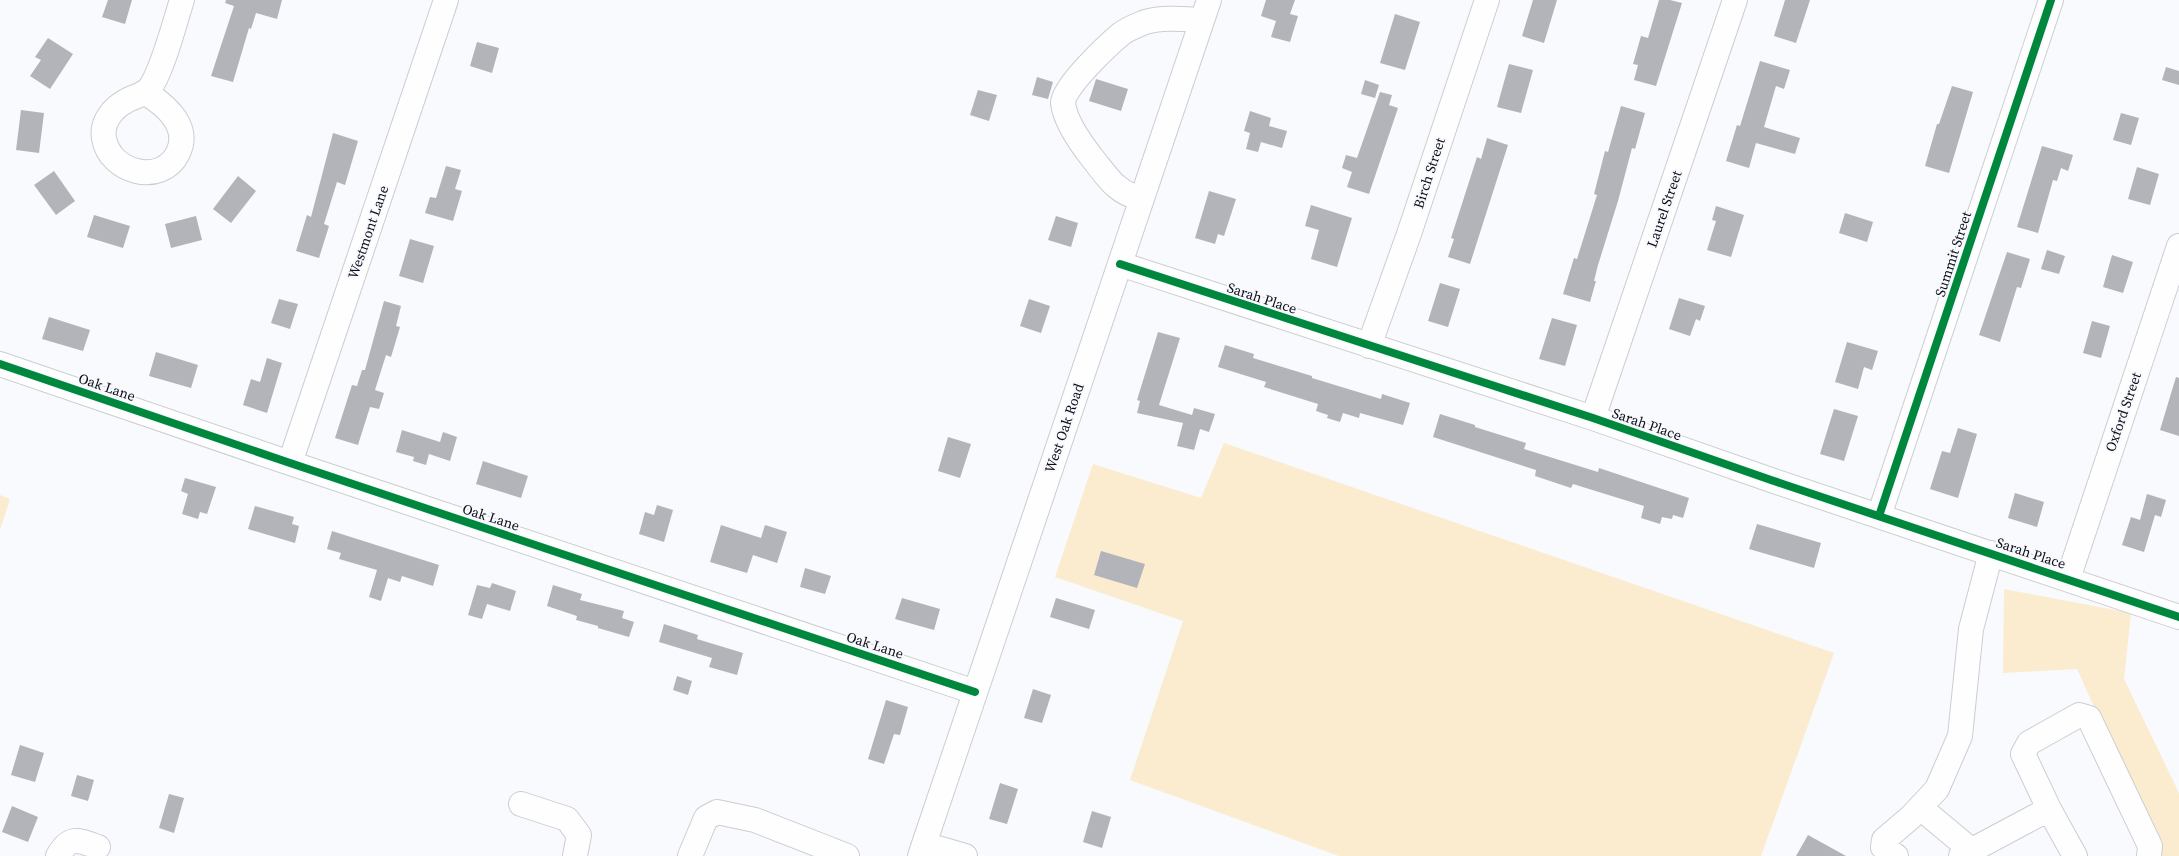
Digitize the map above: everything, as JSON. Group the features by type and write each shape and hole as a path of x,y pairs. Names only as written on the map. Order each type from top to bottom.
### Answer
{"street":[{"path":"149,95 161,103 178,123 182,133 181,144 178,154 170,163 149,172 136,172 114,160 107,150 103,136 106,123 113,110 148,90 182,0"},
{"name":"Westmont Lane","path":"290,463 446,0"},
{"name":"Birch Street","path":"1369,346 1409,234 1487,0"},
{"name":"Laurel Street","path":"1594,418 1735,0"},
{"name":"Summit Street","path":"1879,516 2051,0"},
{"path":"1142,199 1126,195 1112,184 1080,141 1065,110 1063,100 1068,90 1084,70 1123,33 1146,22 1205,10"},
{"name":"West Oak Road","path":"922,850 1205,10"},
{"name":"Oxford Street","path":"2068,578 2179,246"},
{"name":"Sarah Place","path":"1120,264 1594,418 2172,615"},
{"name":"Oak Lane","path":"0,364 975,692"},
{"path":"1896,856 1883,847 1884,840 1921,806 1937,788 1960,736 1971,629 1991,553"},
{"path":"2076,856 2049,810 2023,754 2029,744 2079,715 2089,718 2150,846 2149,856"},
{"path":"521,804 568,819 579,835 576,856"},
{"path":"1921,806 1966,853 2049,810"},
{"path":"690,856 706,818 718,812 756,820 847,856"},
{"path":"58,856 64,846 72,841 79,841 98,847"},
{"path":"922,850 965,856"}],"shaded area":[{"path":"1224,443 1834,653 1761,856 1339,856 1130,780 1183,621 1055,577 1093,464 1201,498"},
{"path":"0,495 10,499 0,530"},
{"path":"2004,589 2131,613 2124,679 2179,793 2179,856 2161,856 2077,669 2003,673"}],"building":[{"path":"108,0 132,0 125,24 102,17"},
{"path":"226,0 282,0 277,19 256,13 251,29 249,28 233,82 211,76 234,6 225,3"},
{"path":"1266,0 1295,0 1290,14 1298,16 1290,42 1271,37 1276,21 1261,16"},
{"path":"1533,0 1557,0 1544,43 1522,36"},
{"path":"1659,0 1682,3 1656,86 1634,80 1638,65 1633,64 1641,36 1648,38"},
{"path":"1785,0 1810,0 1796,43 1774,36"},
{"path":"1395,14 1420,22 1405,70 1380,63"},
{"path":"48,38 73,54 50,89 30,76 41,60 35,57"},
{"path":"477,42 499,48 492,73 470,66"},
{"path":"1760,61 1790,70 1784,89 1776,86 1764,127 1800,138 1795,154 1756,143 1749,168 1726,161 1737,125 1740,126"},
{"path":"1509,64 1533,70 1521,113 1497,107"},
{"path":"2166,67 2179,71 2179,85 2162,80"},
{"path":"1037,77 1053,82 1048,99 1032,95"},
{"path":"1096,79 1128,89 1121,111 1089,101"},
{"path":"1365,80 1379,85 1375,98 1361,94"},
{"path":"1952,86 1973,92 1949,173 1925,166 1937,124 1939,124"},
{"path":"978,90 997,95 989,121 970,115"},
{"path":"1380,92 1392,95 1389,105 1398,108 1369,194 1347,187 1352,172 1342,168 1346,155 1357,158"},
{"path":"1621,106 1645,113 1635,149 1632,148 1598,265 1590,302 1563,294 1574,258 1577,259 1597,195 1594,194 1605,151 1608,152"},
{"path":"21,110 44,113 39,153 16,150"},
{"path":"1250,111 1271,118 1269,126 1287,131 1282,148 1261,142 1258,152 1246,149 1250,133 1244,131"},
{"path":"2121,113 2139,118 2131,145 2113,140"},
{"path":"333,133 358,141 345,185 337,182 324,224 329,226 319,258 296,251 307,215 311,217"},
{"path":"1487,138 1508,145 1470,264 1448,257 1454,239 1451,238 1477,157 1481,159"},
{"path":"2042,146 2073,155 2068,171 2061,168 2057,181 2053,180 2038,233 2017,227"},
{"path":"446,166 461,170 455,189 462,191 453,221 425,213 430,197 436,198"},
{"path":"2137,167 2159,174 2150,205 2128,199"},
{"path":"54,171 75,201 56,215 34,185"},
{"path":"238,176 256,191 231,223 213,209"},
{"path":"1209,191 1236,199 1224,236 1218,234 1215,244 1195,238"},
{"path":"1311,205 1352,218 1337,267 1311,259 1319,230 1305,226"},
{"path":"1716,206 1744,215 1731,257 1707,250 1716,221 1712,220"},
{"path":"1845,213 1873,222 1867,242 1839,233"},
{"path":"94,215 130,226 123,248 87,237"},
{"path":"196,216 202,240 171,248 165,224"},
{"path":"1056,216 1078,223 1071,247 1048,240"},
{"path":"410,239 434,246 423,283 399,276"},
{"path":"2047,250 2065,256 2059,274 2041,269"},
{"path":"2007,252 2030,259 2021,288 2017,287 2000,342 1979,335"},
{"path":"2112,255 2133,262 2123,293 2103,287"},
{"path":"1440,283 1460,289 1448,327 1428,321"},
{"path":"1679,298 1705,306 1700,321 1696,319 1690,336 1669,329"},
{"path":"279,299 298,304 290,329 271,323"},
{"path":"1029,299 1050,306 1041,333 1020,326"},
{"path":"384,301 401,306 396,326 400,327 391,357 386,355 375,390 384,393 379,409 370,407 358,445 335,438 352,385 357,386 362,370 365,370"},
{"path":"49,317 90,330 83,351 42,339"},
{"path":"1552,318 1577,325 1565,366 1539,359"},
{"path":"2092,321 2110,326 2101,358 2083,353"},
{"path":"1158,332 1180,338 1159,405 1192,415 1194,408 1215,414 1209,432 1200,429 1194,450 1177,446 1183,423 1137,413 1140,401 1137,400"},
{"path":"1847,342 1878,351 1872,370 1864,367 1858,389 1835,382"},
{"path":"1225,345 1254,354 1253,358 1312,376 1312,378 1381,399 1382,394 1410,403 1403,425 1360,413 1359,418 1343,413 1340,422 1327,418 1328,415 1316,411 1318,404 1264,387 1266,382 1218,367"},
{"path":"156,352 198,365 191,388 149,376"},
{"path":"267,358 282,363 267,413 243,405 251,379 260,382"},
{"path":"2176,377 2179,378 2179,436 2160,430"},
{"path":"1834,409 1858,416 1844,461 1820,454"},
{"path":"1440,414 1526,443 1524,449 1598,472 1599,468 1689,498 1683,518 1673,515 1672,519 1662,517 1660,524 1641,518 1644,506 1573,484 1571,488 1535,476 1536,470 1433,437"},
{"path":"1958,428 1977,434 1958,498 1930,489 1942,451 1950,453"},
{"path":"402,430 440,442 443,432 457,437 450,461 429,454 426,465 413,461 414,457 396,452"},
{"path":"948,437 971,444 960,478 938,471"},
{"path":"483,461 528,476 521,498 476,484"},
{"path":"185,478 216,487 207,514 200,512 198,519 182,514 188,494 181,491"},
{"path":"2015,493 2044,502 2037,527 2008,518"},
{"path":"2147,494 2166,500 2161,517 2155,515 2144,552 2122,545 2131,517 2140,520"},
{"path":"657,505 673,510 664,542 639,534 645,512 654,515"},
{"path":"255,506 294,517 292,524 299,526 295,543 248,529"},
{"path":"1757,524 1821,543 1814,568 1749,549"},
{"path":"721,525 761,538 765,525 787,532 777,563 753,555 747,573 710,562"},
{"path":"332,531 439,565 433,586 402,576 400,582 388,578 381,601 369,597 377,570 339,559 341,553 327,549"},
{"path":"1101,551 1145,564 1137,588 1094,575"},
{"path":"805,568 831,576 825,594 800,587"},
{"path":"492,583 516,591 510,611 487,604 482,619 468,615 477,585 490,588"},
{"path":"553,585 582,594 580,600 624,611 622,618 634,622 629,637 576,620 577,616 547,606"},
{"path":"902,598 940,609 934,630 895,619"},
{"path":"1056,598 1095,610 1089,629 1050,617"},
{"path":"664,624 698,635 697,639 743,653 737,675 709,667 712,658 659,642"},
{"path":"677,676 692,681 688,695 673,690"},
{"path":"1033,689 1051,695 1042,723 1024,718"},
{"path":"886,700 908,707 900,735 894,734 884,764 868,759"},
{"path":"20,745 44,753 35,782 11,775"},
{"path":"77,775 94,780 88,801 71,796"},
{"path":"1000,783 1018,789 1007,824 989,819"},
{"path":"169,794 184,798 174,833 159,828"},
{"path":"12,806 38,817 28,842 2,832"},
{"path":"1092,811 1111,817 1102,848 1083,842"},
{"path":"1808,835 1846,856 1796,856"}],"cycle path":[{"path":"1879,516 2051,0"},
{"path":"1120,264 1593,418 2179,617"},
{"path":"0,364 975,692"}]}
